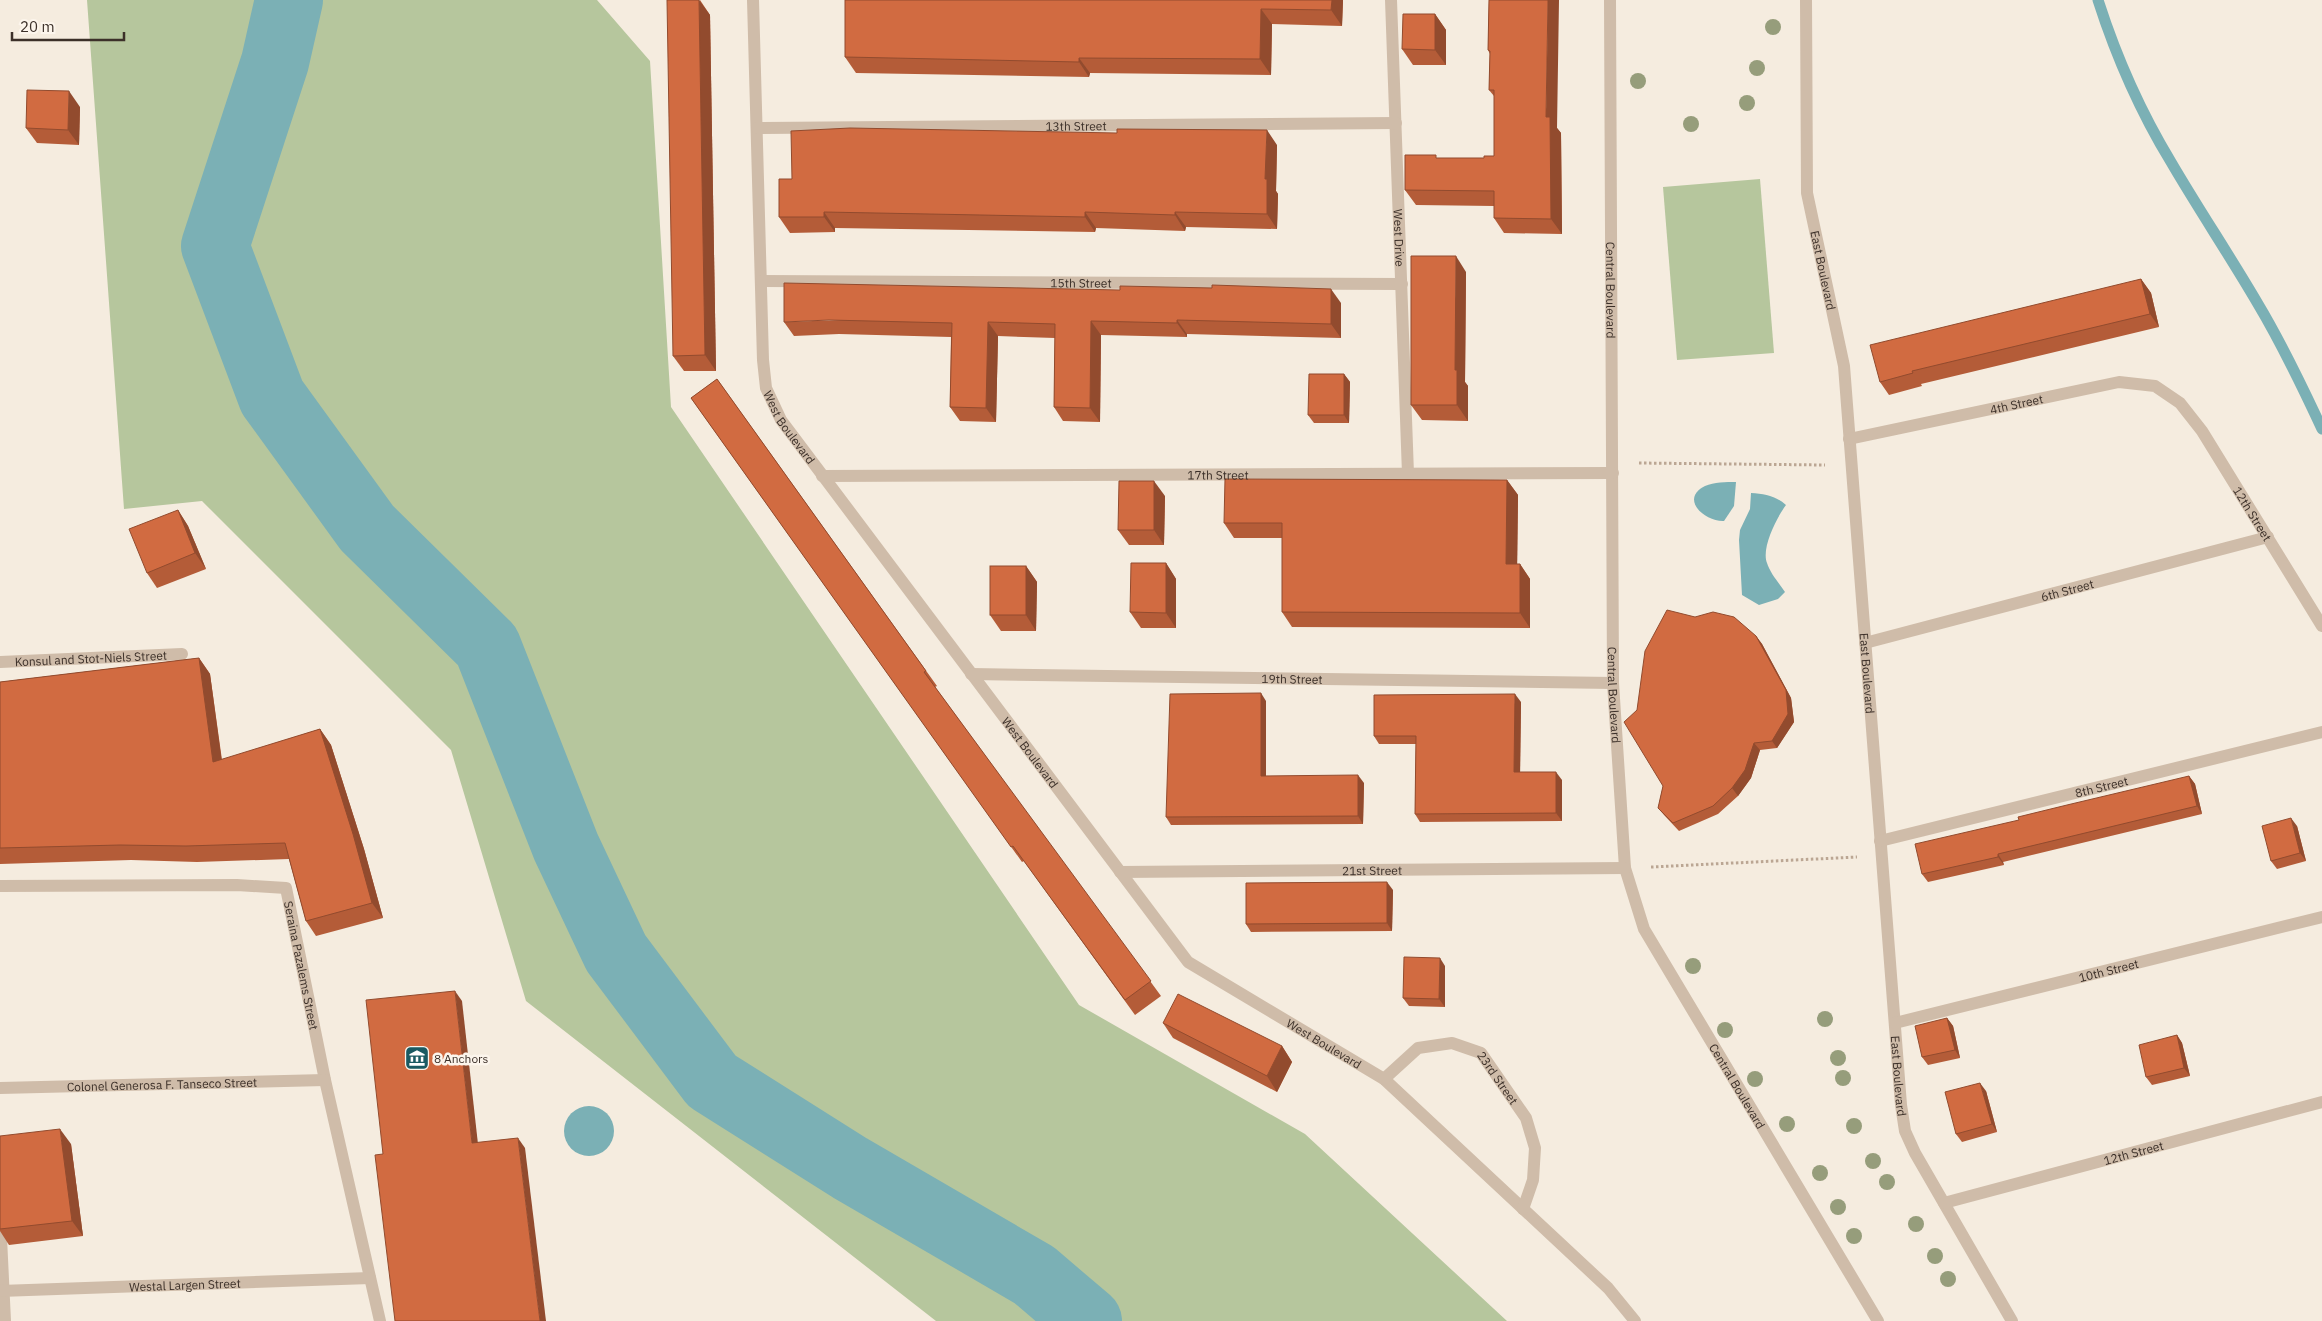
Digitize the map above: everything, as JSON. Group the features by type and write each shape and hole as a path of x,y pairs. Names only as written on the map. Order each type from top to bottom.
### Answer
{"street":[{"name":"West Boulevard","path":"753,0 766,388 781,420 1188,962 1384,1079 1608,1288 1635,1321"},
{"name":"West Drive","path":"1392,0 1408,474"},
{"name":"Central Boulevard","path":"1610,0 1613,683 1625,868 1644,929 1878,1321"},
{"name":"East Boulevard","path":"1806,0 1807,193 1844,366 1850,465 1901,1105 1906,1131 1914,1153 2012,1321"},
{"name":"13th Street","path":"757,128 1396,123"},
{"name":"15th Street","path":"761,281 1402,284"},
{"name":"4th Street","path":"1849,439 2119,382 2155,386 2180,403"},
{"name":"12th Street","path":"2180,403 2202,431 2322,626"},
{"name":"17th Street","path":"822,476 1408,474 1613,468"},
{"name":"6th Street","path":"1865,643 2268,537"},
{"name":"Konsul and Stot-Niels Street","path":"0,662 182,654"},
{"name":"19th Street","path":"971,674 1613,683"},
{"name":"8th Street","path":"1880,841 2322,732"},
{"name":"21st Street","path":"1120,872 1625,868"},
{"name":"Seraina Pazalems Street","path":"0,886 237,885 286,888 325,1080 380,1321"},
{"name":"10th Street","path":"1895,1024 2322,917"},
{"name":"23rd Street","path":"1384,1079 1418,1048 1452,1043 1482,1053 1526,1118 1535,1148 1533,1180 1523,1209"},
{"name":"Colonel Generosa F. Tanseco Street","path":"0,1088 325,1080"},
{"name":"12th Street","path":"1944,1203 2322,1102"},
{"path":"0,1217 2,1291 5,1321"},
{"name":"Westal Largen Street","path":"2,1291 370,1278"}],"path":[{"path":"1613,468 1850,465"},
{"path":"1625,868 1881,856"}],"green space":[{"path":"87,0 597,0 650,61 671,407 1079,1005 1305,1134 1507,1321 936,1321 526,1001 451,750 202,501 124,509"},
{"path":"1760,179 1774,353 1677,360 1663,187"}],"water":[{"path":"1736,482 1734,506 1724,521 1709,518 1698,509 1694,497 1705,486 1716,483"},
{"path":"1751,493 1770,496 1786,505 1778,517 1766,549 1767,563 1770,570 1785,592 1778,599 1759,605 1742,595 1739,540 1740,530 1750,509"},
{"path":"584,1106 594,1106 607,1113 614,1126 614,1136 607,1149 594,1156 584,1156 575,1152 568,1145 564,1136 564,1126 568,1117 575,1110"}],"building":[{"path":"667,0 699,0 705,355 673,356"},
{"path":"845,0 1332,0 1331,10 1261,9 1260,59 1079,58 1079,62 845,57"},
{"path":"1489,0 1548,0 1546,117 1550,117 1551,219 1494,218 1494,191 1405,190 1405,155 1436,155 1436,158 1484,158 1484,156 1494,156 1494,90 1489,90"},
{"path":"1403,14 1435,14 1435,50 1402,49"},
{"path":"27,90 69,91 68,130 26,128"},
{"path":"850,128 1117,133 1117,129 1267,130 1265,179 1267,179 1267,214 1175,212 1175,215 1085,212 1085,217 824,212 824,217 779,217 779,179 792,179 791,131"},
{"path":"1411,256 1456,256 1455,370 1457,370 1457,405 1411,405"},
{"path":"2141,279 2150,314 1912,371 1913,373 1880,382 1870,345"},
{"path":"784,283 1120,290 1120,286 1212,288 1212,285 1331,289 1331,324 1177,320 1177,323 1091,321 1090,408 1054,407 1055,324 988,322 986,408 950,407 952,323 829,320 784,322"},
{"path":"1309,374 1344,374 1344,415 1308,415"},
{"path":"717,379 926,671 924,672 1151,981 1125,1000 1013,846 1011,847 691,398"},
{"path":"1225,479 1507,480 1506,564 1520,564 1520,613 1282,612 1282,523 1224,523"},
{"path":"1119,481 1154,481 1154,530 1118,530"},
{"path":"178,510 195,553 147,573 129,529"},
{"path":"1131,563 1166,563 1166,613 1130,612"},
{"path":"990,566 1026,566 1026,615 990,615"},
{"path":"1667,610 1695,617 1713,612 1734,617 1756,636 1786,690 1788,714 1772,741 1754,743 1745,770 1732,788 1713,806 1673,823 1658,808 1663,786 1624,722 1637,710 1645,651"},
{"path":"199,658 213,762 320,729 353,834 372,903 306,921 285,843 0,848 0,682"},
{"path":"1261,693 1261,776 1358,775 1358,816 1166,817 1170,694"},
{"path":"1515,694 1514,772 1556,772 1556,813 1415,814 1416,736 1374,736 1374,695"},
{"path":"2189,776 2197,806 1998,854 1998,857 1922,874 1915,844 2019,820 2018,817"},
{"path":"2291,818 2300,853 2271,861 2262,826"},
{"path":"1387,882 1387,923 1246,924 1246,883"},
{"path":"1404,957 1440,958 1439,999 1403,998"},
{"path":"455,991 472,1143 518,1138 540,1321 395,1321 375,1155 383,1154 366,1000"},
{"path":"1178,994 1282,1046 1267,1076 1163,1023"},
{"path":"1947,1018 1955,1050 1922,1057 1915,1026"},
{"path":"2177,1035 2184,1068 2146,1077 2139,1045"},
{"path":"1980,1083 1992,1124 1956,1134 1945,1092"},
{"path":"60,1129 72,1221 0,1229 0,1136"}],"waterway":[{"path":"289,0 275,62 215,246 272,397 367,528 487,646 566,847 616,953 712,1081 850,1168 1034,1275 1088,1321"},
{"path":"2098,0 2121,62 2149,123 2267,319 2292,365 2322,429"}],"place":[{"name":"8 Anchors","path":"417,1058"}]}
